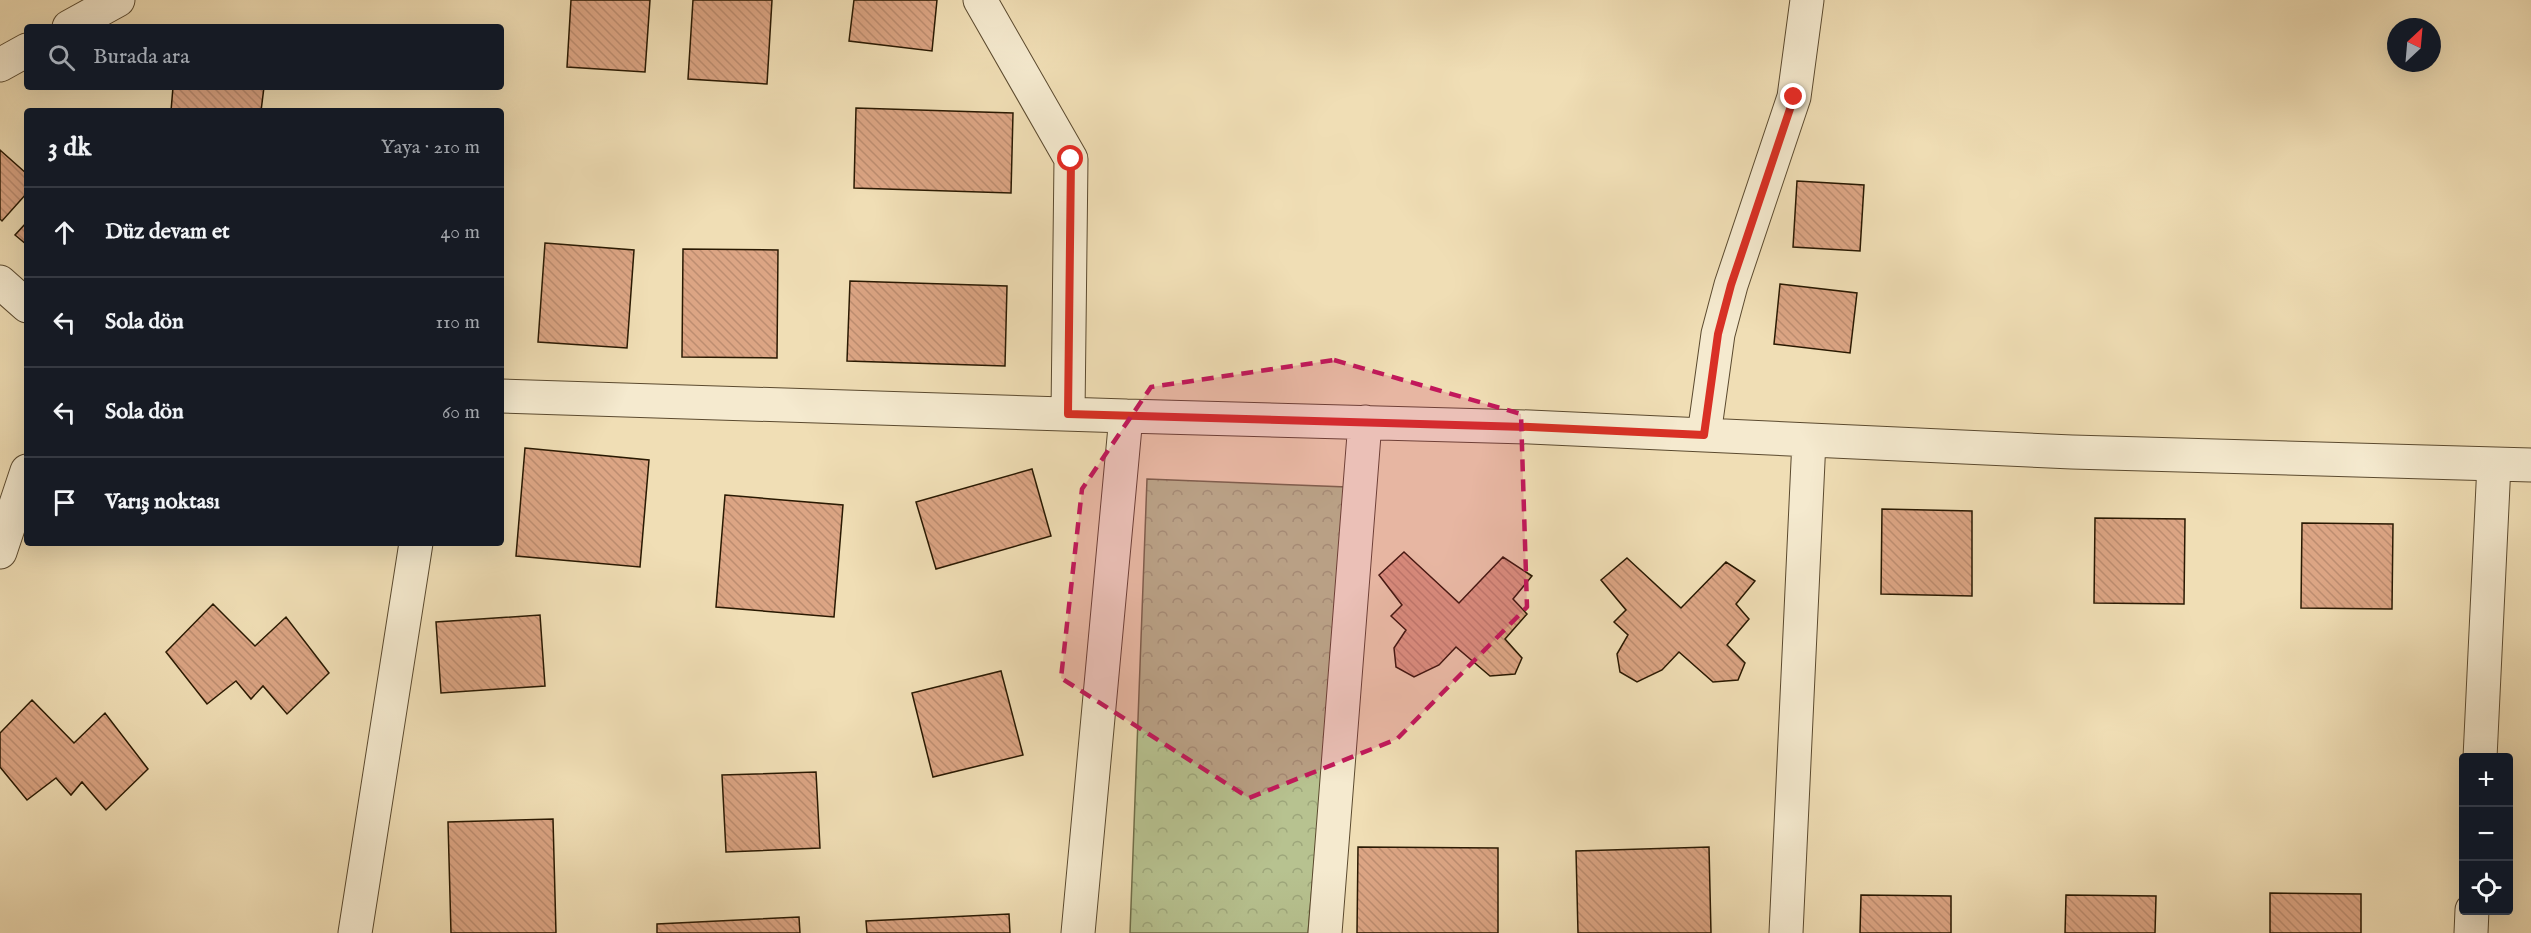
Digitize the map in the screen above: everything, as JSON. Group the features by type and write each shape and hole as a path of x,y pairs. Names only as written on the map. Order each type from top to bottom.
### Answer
{"street":[{"path":"74,24 117,0"},
{"path":"980,0 1071,159 1068,414"},
{"path":"1704,435 1718,334 1731,285 1794,97 1807,0"},
{"path":"0,65 24,52"},
{"path":"0,282 24,303"},
{"path":"504,396 1365,422 2072,452 2531,465"},
{"path":"1078,933 1126,416"},
{"path":"1325,933 1365,422"},
{"path":"1786,933 1809,440"},
{"path":"2480,753 2494,464"},
{"path":"0,552 24,480"},
{"path":"355,933 416,546"},
{"path":"2471,933 2472,915"}],"highlighted area":[{"path":"1334,360 1521,414 1527,607 1397,739 1249,798 1061,678 1082,489 1151,387"}],"green space":[{"path":"1147,479 1347,487 1308,933 1130,933"}],"building":[{"path":"571,0 650,0 645,72 567,67"},
{"path":"693,0 772,0 767,84 688,79"},
{"path":"854,0 937,0 932,51 849,41"},
{"path":"173,90 264,90 261,108 171,108"},
{"path":"856,108 1013,113 1011,193 854,188"},
{"path":"0,150 24,171 24,196 2,221 0,219"},
{"path":"1797,181 1864,185 1860,251 1793,247"},
{"path":"24,225 24,242 15,235"},
{"path":"545,243 634,250 627,348 538,342"},
{"path":"683,249 778,250 777,358 682,357"},
{"path":"850,281 1007,286 1005,366 847,361"},
{"path":"1780,284 1857,293 1850,353 1774,344"},
{"path":"525,448 649,460 640,567 516,556"},
{"path":"1032,469 1051,536 936,569 916,502"},
{"path":"725,495 843,505 834,617 716,607"},
{"path":"1882,509 1972,511 1972,596 1881,594"},
{"path":"2095,518 2185,519 2184,604 2094,603"},
{"path":"2302,523 2393,524 2392,609 2301,608"},
{"path":"1404,552 1459,603 1503,557 1532,576 1513,599 1527,614 1505,639 1522,658 1515,674 1490,676 1456,647 1439,665 1414,677 1396,667 1394,648 1406,630 1391,616 1402,605 1379,575"},
{"path":"1627,558 1681,608 1726,562 1755,581 1736,604 1749,619 1727,645 1745,663 1738,680 1713,682 1679,652 1662,670 1637,682 1620,672 1617,654 1628,635 1614,622 1626,610 1601,580"},
{"path":"213,604 255,646 286,617 329,673 287,714 263,686 251,699 236,681 207,704 166,652"},
{"path":"540,615 545,686 441,693 436,622"},
{"path":"1001,671 1023,755 933,777 912,693"},
{"path":"32,700 74,743 105,713 148,769 106,810 82,782 71,795 56,778 27,800 0,767 0,733"},
{"path":"816,772 820,848 726,852 722,775"},
{"path":"553,819 556,933 451,933 448,822"},
{"path":"1358,847 1498,848 1498,933 1357,933"},
{"path":"1709,847 1711,933 1578,933 1576,851"},
{"path":"2270,893 2361,894 2361,933 2270,933"},
{"path":"1861,895 1951,896 1951,933 1860,933"},
{"path":"2066,895 2156,896 2155,933 2065,933"},
{"path":"1009,914 1010,933 867,933 866,921"},
{"path":"799,917 800,933 657,933 657,924"}],"route":[{"path":"1071,159 1068,414 1530,427 1704,435 1718,334 1731,285 1751,231 1794,97"}]}
